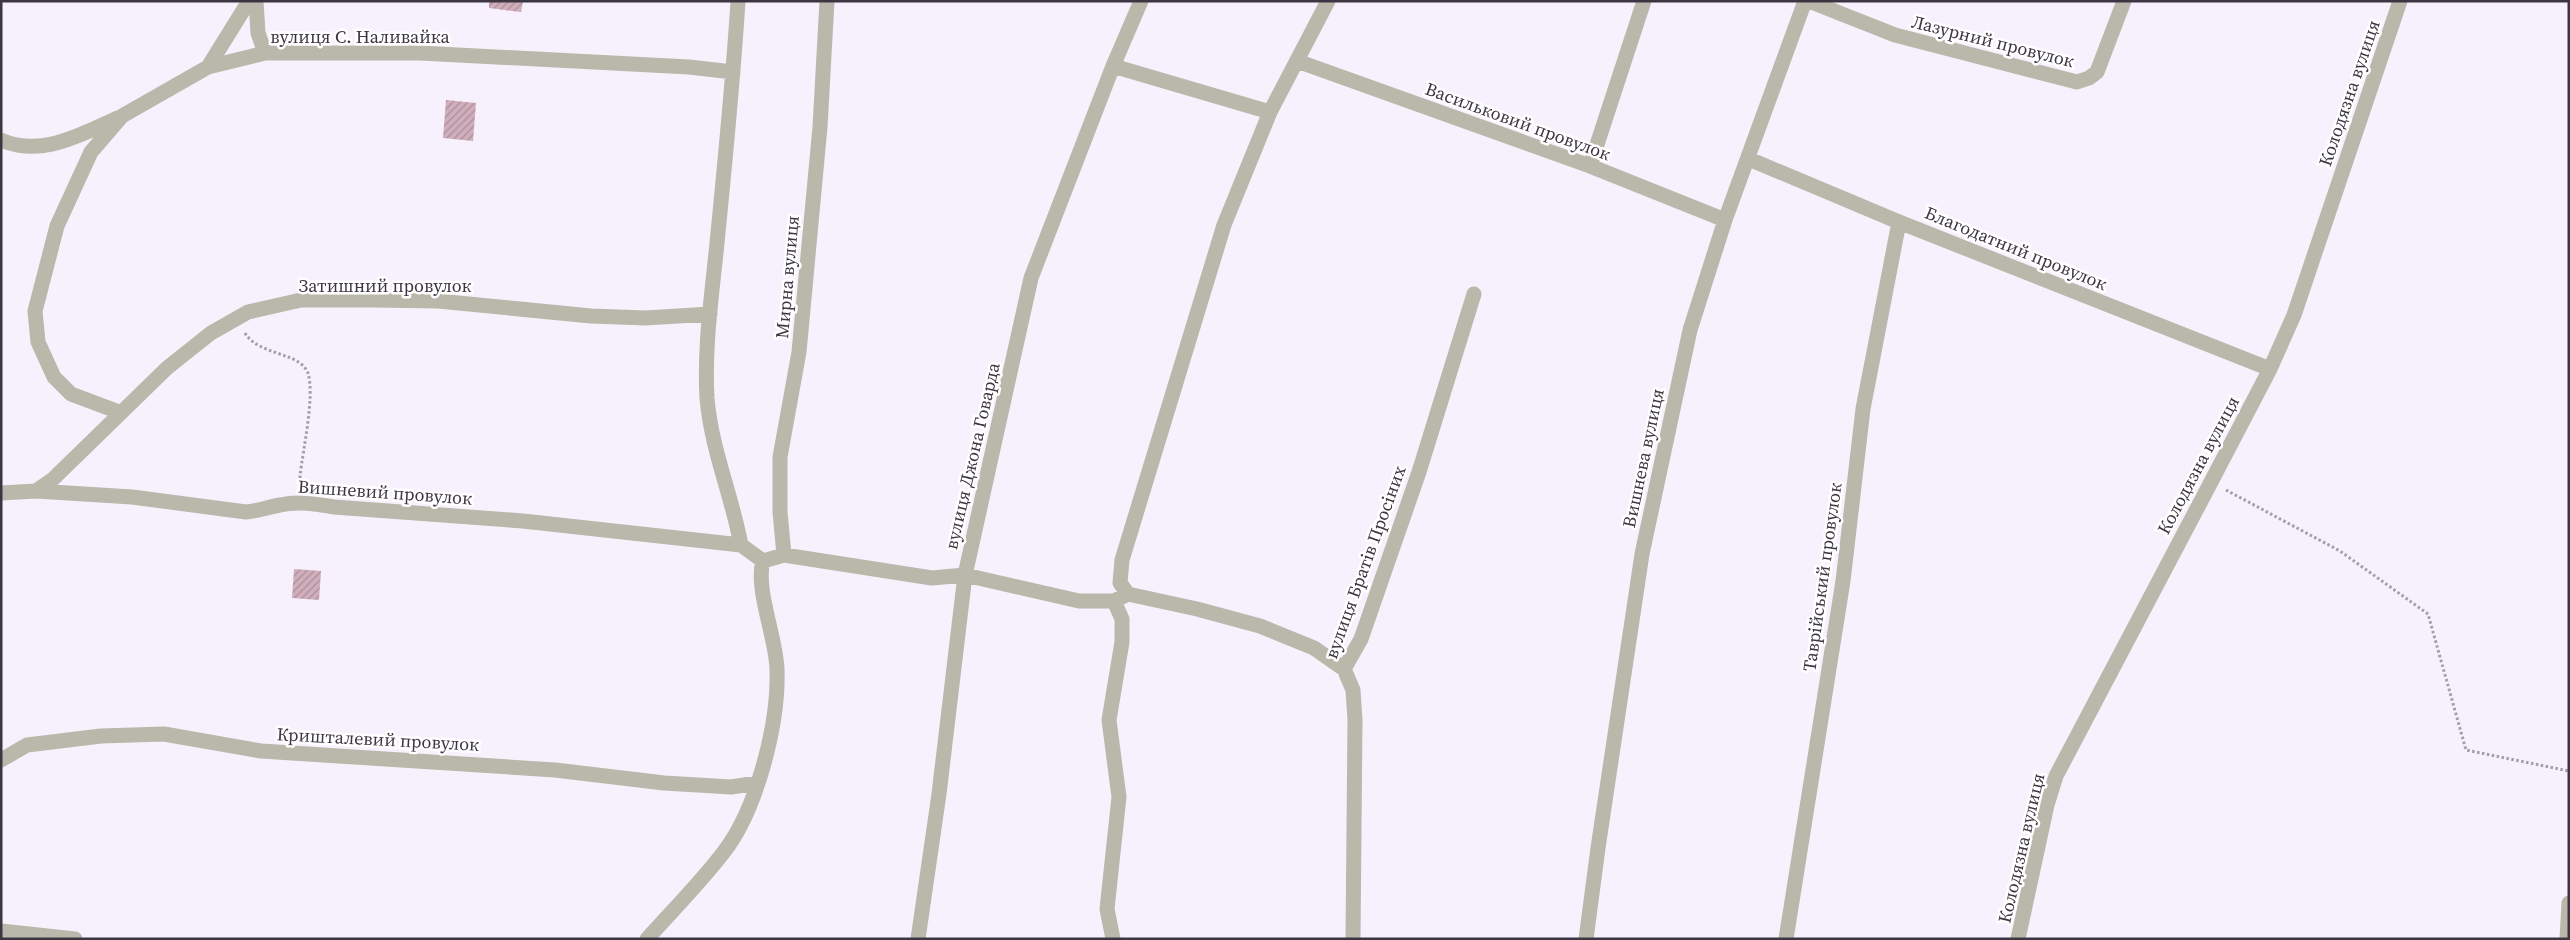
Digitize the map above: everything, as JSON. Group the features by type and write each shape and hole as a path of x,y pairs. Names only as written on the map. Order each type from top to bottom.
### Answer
{"street":[{"path":"208,67 249,1"},
{"path":"256,1 258,33 265,53"},
{"path":"738,1 734,72 710,314 707,398 718,459 736,520 741,545"},
{"name":"Мирна вулиця","path":"784,555 780,512 780,457 800,352 820,127 828,1"},
{"name":"вулиця Джона Говарда","path":"918,939 939,794 965,575 1031,278 1113,66 1141,1"},
{"path":"1113,939 1107,909 1119,798 1109,720 1122,642 1120,583 1122,560 1224,225 1270,112 1328,1"},
{"path":"1590,166 1644,1"},
{"name":"Вишнева вулиця","path":"1586,939 1642,554 1690,330 1726,220 1805,1"},
{"name":"Лазурний провулок","path":"1809,1 1895,35 2078,82 2089,78 2097,72 2124,1"},
{"name":"Колодязна вулиця","path":"2018,939 2047,805 2056,776 2270,369 2294,315 2400,1"},
{"name":"вулиця С. Наливайка","path":"119,412 71,394 54,377 38,342 35,311 57,226 91,152 122,116 208,67 265,53 420,52 689,67 734,72"},
{"name":"Васильковий провулок","path":"1296,61 1590,166 1726,220"},
{"path":"1113,66 1270,112"},
{"path":"1,140 13,145 34,148 61,143 122,116"},
{"name":"Благодатний провулок","path":"1749,159 1899,222 2270,369"},
{"name":"Таврійський провулок","path":"1786,939 1843,581 1863,409 1899,222"},
{"name":"вулиця Братів Просіних","path":"1353,939 1355,720 1353,690 1344,669 1360,639 1419,472 1474,294"},
{"name":"Затишний провулок","path":"36,491 52,480 119,412 167,368 211,333 248,312 301,300 438,301 591,316 646,318 710,314"},
{"name":"Вишневий провулок","path":"1,493 36,491 168,501 246,512 263,511 286,504 311,504 533,522 741,545 763,561"},
{"path":"647,939 724,852 744,818 772,738 777,669 772,630 759,574 763,561 784,555 932,578 965,575 1079,601 1121,597 1197,609 1260,626 1314,648 1344,669"},
{"name":"Кришталевий провулок","path":"1,760 27,745 101,736 164,734 261,751 488,765 664,783 731,787 757,783"},
{"path":"2568,939 2569,903"},
{"path":"1,931 75,939"}],"path":[{"path":"235,319 248,338 265,348 295,359 308,371 311,391 300,476 301,490 311,504"},
{"path":"2211,482 2340,551 2428,614 2466,750 2569,771"}],"building":[{"path":"489,1 523,1 521,12 489,8"},
{"path":"446,100 476,103 473,141 443,138"},
{"path":"294,569 321,571 319,600 292,598"}]}
